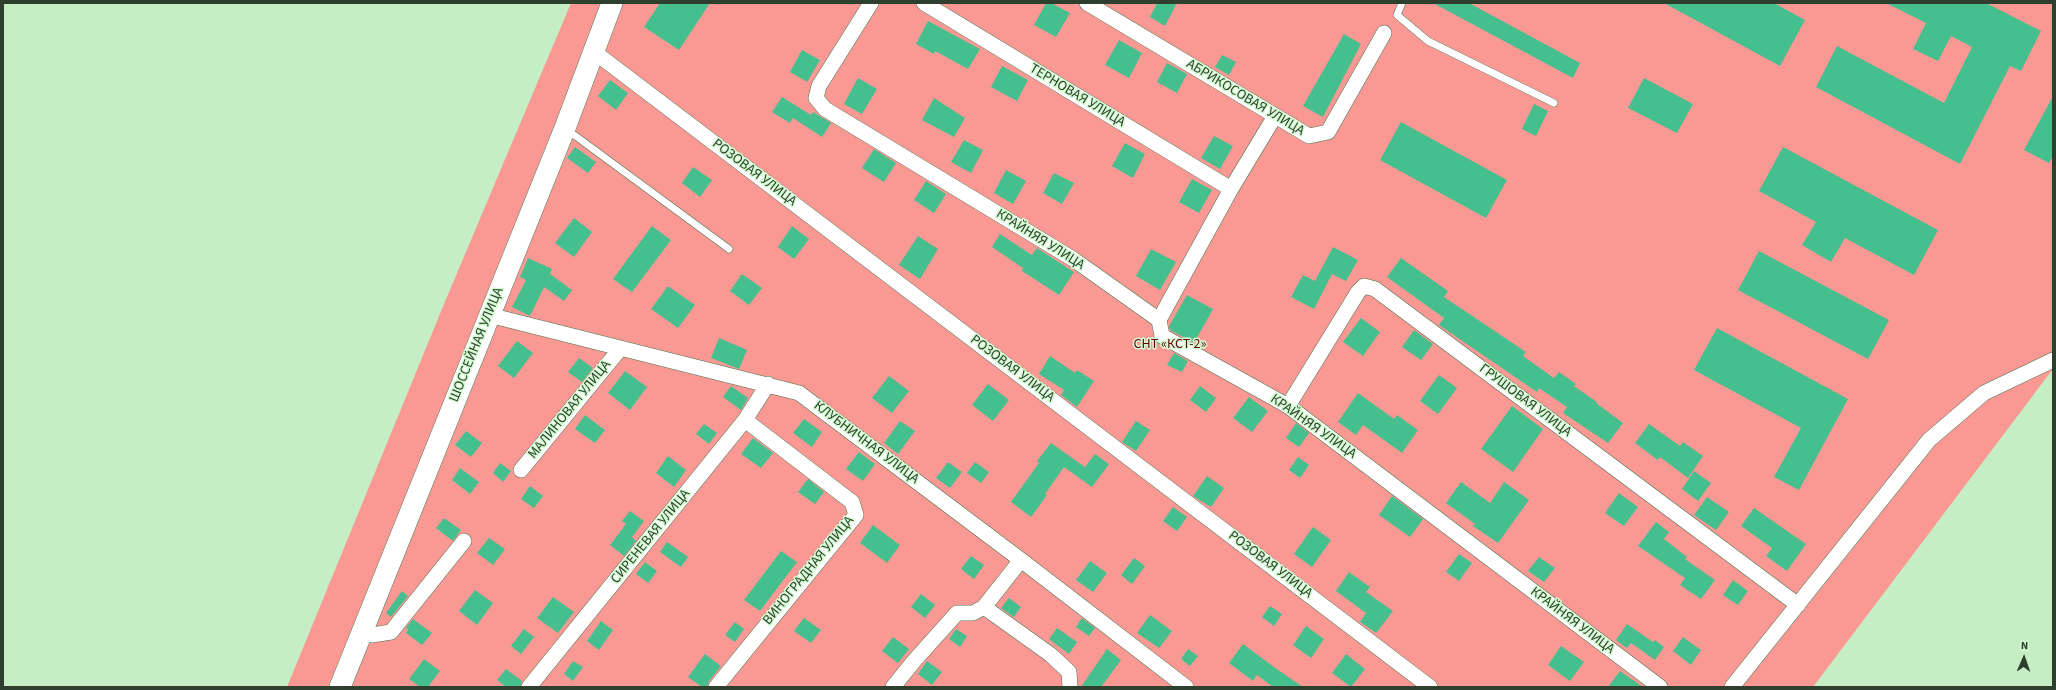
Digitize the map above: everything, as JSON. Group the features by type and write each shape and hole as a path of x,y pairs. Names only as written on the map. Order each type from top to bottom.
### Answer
{"street":[{"name":"ШОССЕЙНАЯ УЛИЦА","path":"340,687 565,128 612,3"},
{"name":"КРАЙНЯЯ УЛИЦА","path":"871,3 819,86 816,98 825,109 1073,259 1159,320 1162,336 1288,406 1660,687"},
{"name":"ТЕРНОВАЯ УЛИЦА","path":"924,3 1231,189"},
{"name":"АБРИКОСОВАЯ УЛИЦА","path":"1087,3 1309,136 1328,132 1384,33"},
{"name":"РОЗОВАЯ УЛИЦА","path":"593,51 1430,687"},
{"path":"1159,320 1231,189 1275,116"},
{"name":"ГРУШОВАЯ УЛИЦА","path":"1288,406 1358,292 1364,286 1375,289 1798,605"},
{"name":"КЛУБНИЧНАЯ УЛИЦА","path":"489,315 799,393 1021,560 1171,682 1186,687"},
{"name":"МАЛИНОВАЯ УЛИЦА","path":"521,470 620,349"},
{"path":"1732,687 1929,440 1984,393 2053,360"},
{"name":"СИРЕНЕВАЯ УЛИЦА","path":"529,687 745,420 768,384"},
{"name":"ВИНОГРАДНАЯ УЛИЦА","path":"716,687 856,514 852,502 745,420"},
{"path":"362,633 372,635 391,632 464,542"},
{"path":"893,687 957,613 973,613 984,607 1021,560"},
{"path":"984,607 1051,655 1069,672 1070,687"}],"lane":[{"path":"1402,3 1397,15 1428,41 1554,103"},
{"path":"565,128 729,249"}],"green space":[{"name":"СНТ «КСТ-2»","path":"571,3 2053,3 2053,369 1813,687 287,687 444,304"}],"building":[{"path":"660,3 710,3 679,50 644,27"},
{"path":"1046,3 1051,3 1070,13 1056,37 1034,25"},
{"path":"1157,3 1177,3 1165,26 1150,17"},
{"path":"1433,3 1469,3 1580,63 1573,78"},
{"path":"1664,3 1774,3 1805,20 1780,66"},
{"path":"1886,3 1986,3 2041,31 2021,71 2010,66 1960,164 1816,87 1837,46 1944,103 1972,47 1951,36 1938,61 1913,49 1926,23"},
{"path":"928,21 980,49 968,69 935,51 934,54 916,44"},
{"path":"1344,34 1361,44 1323,117 1303,106"},
{"path":"1119,40 1142,53 1129,78 1105,65"},
{"path":"802,50 820,60 807,82 790,72"},
{"path":"1222,55 1236,62 1229,75 1215,67"},
{"path":"1167,63 1187,74 1177,93 1157,82"},
{"path":"1002,66 1028,80 1017,101 991,87"},
{"path":"858,78 877,89 862,114 844,104"},
{"path":"1644,78 1693,104 1677,133 1628,108"},
{"path":"610,80 628,93 616,110 598,96"},
{"path":"2053,96 2053,156 2049,163 2024,150"},
{"path":"782,97 811,115 813,112 831,123 822,137 793,118 790,123 772,112"},
{"path":"934,98 965,118 954,137 922,120"},
{"path":"1534,104 1548,111 1536,136 1522,129"},
{"path":"1401,122 1507,180 1486,218 1380,160"},
{"path":"1214,136 1233,146 1220,169 1201,158"},
{"path":"964,140 983,150 971,173 951,162"},
{"path":"1125,143 1145,154 1133,178 1112,166"},
{"path":"575,147 596,162 588,173 567,158"},
{"path":"1783,147 1938,230 1914,275 1845,238 1831,262 1802,245 1816,222 1759,191"},
{"path":"874,149 896,163 884,182 862,168"},
{"path":"693,167 712,180 700,197 682,183"},
{"path":"1006,170 1026,181 1013,204 994,193"},
{"path":"1054,173 1074,183 1062,204 1043,193"},
{"path":"1192,179 1212,190 1199,213 1179,202"},
{"path":"926,181 946,194 934,213 914,200"},
{"path":"574,218 592,232 574,257 555,243"},
{"path":"652,226 671,240 632,292 613,279"},
{"path":"792,226 809,239 794,259 778,247"},
{"path":"1000,234 1032,255 1037,248 1074,272 1059,295 1022,271 1023,268 992,247"},
{"path":"918,236 938,249 920,279 899,265"},
{"path":"1333,247 1358,260 1346,281 1332,274 1314,309 1291,297 1303,275 1315,281"},
{"path":"1151,249 1176,262 1160,290 1136,276"},
{"path":"1759,251 1889,320 1868,359 1738,290"},
{"path":"528,258 552,269 550,274 572,290 564,301 544,287 530,316 512,307 526,280 520,277"},
{"path":"1401,258 1448,291 1444,297 1526,352 1523,356 1554,378 1559,372 1576,384 1574,386 1623,423 1608,443 1563,413 1567,407 1539,388 1537,392 1439,325 1444,318 1387,277"},
{"path":"742,274 762,288 749,305 730,291"},
{"path":"668,286 695,305 678,328 651,309"},
{"path":"1187,295 1213,309 1194,343 1170,330 1169,326"},
{"path":"1361,318 1380,332 1363,356 1343,342"},
{"path":"1717,328 1848,399 1799,490 1774,477 1801,428 1694,370"},
{"path":"1414,330 1433,344 1421,360 1402,347"},
{"path":"719,338 747,350 739,369 711,358"},
{"path":"517,341 533,353 514,378 498,366"},
{"path":"1174,353 1188,361 1182,372 1167,365"},
{"path":"1050,356 1075,373 1077,370 1094,381 1077,407 1061,395 1064,390 1039,374"},
{"path":"579,358 593,368 582,382 568,372"},
{"path":"625,371 647,387 630,410 608,393"},
{"path":"1439,375 1457,388 1438,414 1420,401"},
{"path":"889,376 909,391 892,413 872,398"},
{"path":"988,384 1009,400 993,421 972,405"},
{"path":"731,386 748,398 741,410 723,397"},
{"path":"1200,386 1216,398 1206,412 1190,400"},
{"path":"1358,393 1394,419 1397,415 1418,430 1402,453 1363,425 1356,435 1338,422"},
{"path":"1249,397 1268,411 1252,432 1233,418"},
{"path":"1512,406 1543,429 1513,472 1481,449"},
{"path":"585,415 605,430 595,443 575,429"},
{"path":"804,419 822,432 812,447 793,433"},
{"path":"900,421 915,431 898,454 884,443"},
{"path":"1136,421 1150,430 1136,451 1122,442"},
{"path":"1296,423 1309,433 1299,447 1286,438"},
{"path":"704,424 717,433 709,444 696,434"},
{"path":"1649,424 1680,446 1683,442 1703,456 1688,478 1660,457 1658,460 1635,443"},
{"path":"466,431 482,443 471,457 455,445"},
{"path":"753,438 773,453 761,468 741,454"},
{"path":"1051,443 1085,467 1095,454 1109,464 1092,487 1064,467 1045,494 1047,495 1031,517 1011,502 1039,463 1037,461"},
{"path":"859,452 875,464 863,481 846,469"},
{"path":"668,456 686,470 674,487 656,473"},
{"path":"1298,457 1309,465 1300,478 1289,470"},
{"path":"948,462 962,472 950,488 936,478"},
{"path":"975,462 989,472 981,483 967,473"},
{"path":"500,463 511,471 503,482 493,473"},
{"path":"460,468 479,482 470,494 452,480"},
{"path":"1694,471 1711,483 1698,501 1682,489"},
{"path":"1207,476 1224,488 1211,507 1193,496"},
{"path":"808,479 824,492 815,504 798,492"},
{"path":"1461,482 1490,503 1504,482 1529,500 1498,543 1473,526 1475,524 1446,503"},
{"path":"530,486 543,496 534,508 521,499"},
{"path":"1619,493 1638,507 1624,526 1605,513"},
{"path":"1392,496 1423,519 1410,537 1379,515"},
{"path":"1707,497 1729,512 1716,530 1694,515"},
{"path":"1173,507 1187,517 1177,531 1163,521"},
{"path":"1754,508 1806,544 1787,571 1766,556 1772,548 1741,526"},
{"path":"630,511 644,521 632,537 636,541 624,556 610,545 626,524 622,521"},
{"path":"444,518 461,530 453,541 436,528"},
{"path":"1656,522 1669,532 1664,539 1687,557 1685,559 1715,580 1701,599 1680,585 1685,578 1638,546"},
{"path":"873,525 900,545 887,563 860,543"},
{"path":"1313,527 1331,540 1312,567 1294,554"},
{"path":"489,538 505,549 493,565 477,553"},
{"path":"667,542 688,557 681,567 660,552"},
{"path":"781,551 797,562 760,611 744,600"},
{"path":"1459,554 1472,563 1459,581 1446,572"},
{"path":"971,556 984,565 974,579 961,569"},
{"path":"1539,557 1555,568 1544,582 1528,571"},
{"path":"1134,558 1145,566 1132,584 1121,575"},
{"path":"1090,561 1107,573 1093,592 1076,580"},
{"path":"645,562 657,571 648,583 636,574"},
{"path":"1349,572 1370,587 1366,592 1393,611 1376,633 1360,622 1366,613 1336,591"},
{"path":"1733,580 1748,591 1738,605 1723,595"},
{"path":"475,590 493,603 477,625 459,611"},
{"path":"402,591 408,596 391,617 386,613"},
{"path":"921,594 935,605 925,618 911,607"},
{"path":"553,597 574,612 558,633 537,618"},
{"path":"1009,598 1021,607 1014,617 1001,608"},
{"path":"1270,606 1282,614 1274,626 1262,617"},
{"path":"1150,615 1172,631 1159,648 1137,633"},
{"path":"804,618 821,630 811,643 794,631"},
{"path":"1082,618 1095,628 1089,636 1076,627"},
{"path":"413,619 432,633 422,645 406,633 408,630 406,628"},
{"path":"601,621 613,630 599,650 587,641"},
{"path":"735,622 744,629 735,642 725,635"},
{"path":"1627,624 1653,642 1655,640 1664,647 1655,660 1631,643 1627,648 1616,640"},
{"path":"1306,626 1324,639 1311,658 1293,645"},
{"path":"1057,628 1077,642 1069,654 1049,639"},
{"path":"524,629 534,637 521,654 511,646"},
{"path":"956,629 967,636 960,647 949,639"},
{"path":"893,637 909,649 898,663 882,651"},
{"path":"1683,637 1701,650 1691,665 1673,651"},
{"path":"1243,644 1303,687 1273,687 1257,675 1253,681 1229,663"},
{"path":"1561,646 1584,662 1570,681 1548,665"},
{"path":"1107,649 1121,660 1101,687 1081,687"},
{"path":"1188,649 1198,656 1190,666 1181,659"},
{"path":"705,654 721,666 709,681 707,687 702,687 688,677"},
{"path":"1346,654 1365,669 1351,687 1332,673"},
{"path":"424,659 440,671 428,687 420,687 409,679"},
{"path":"573,661 583,667 573,681 564,674"},
{"path":"927,661 942,672 932,685 918,674"},
{"path":"506,669 522,681 520,687 506,687 497,680"},
{"path":"1620,671 1643,687 1608,687"}]}
